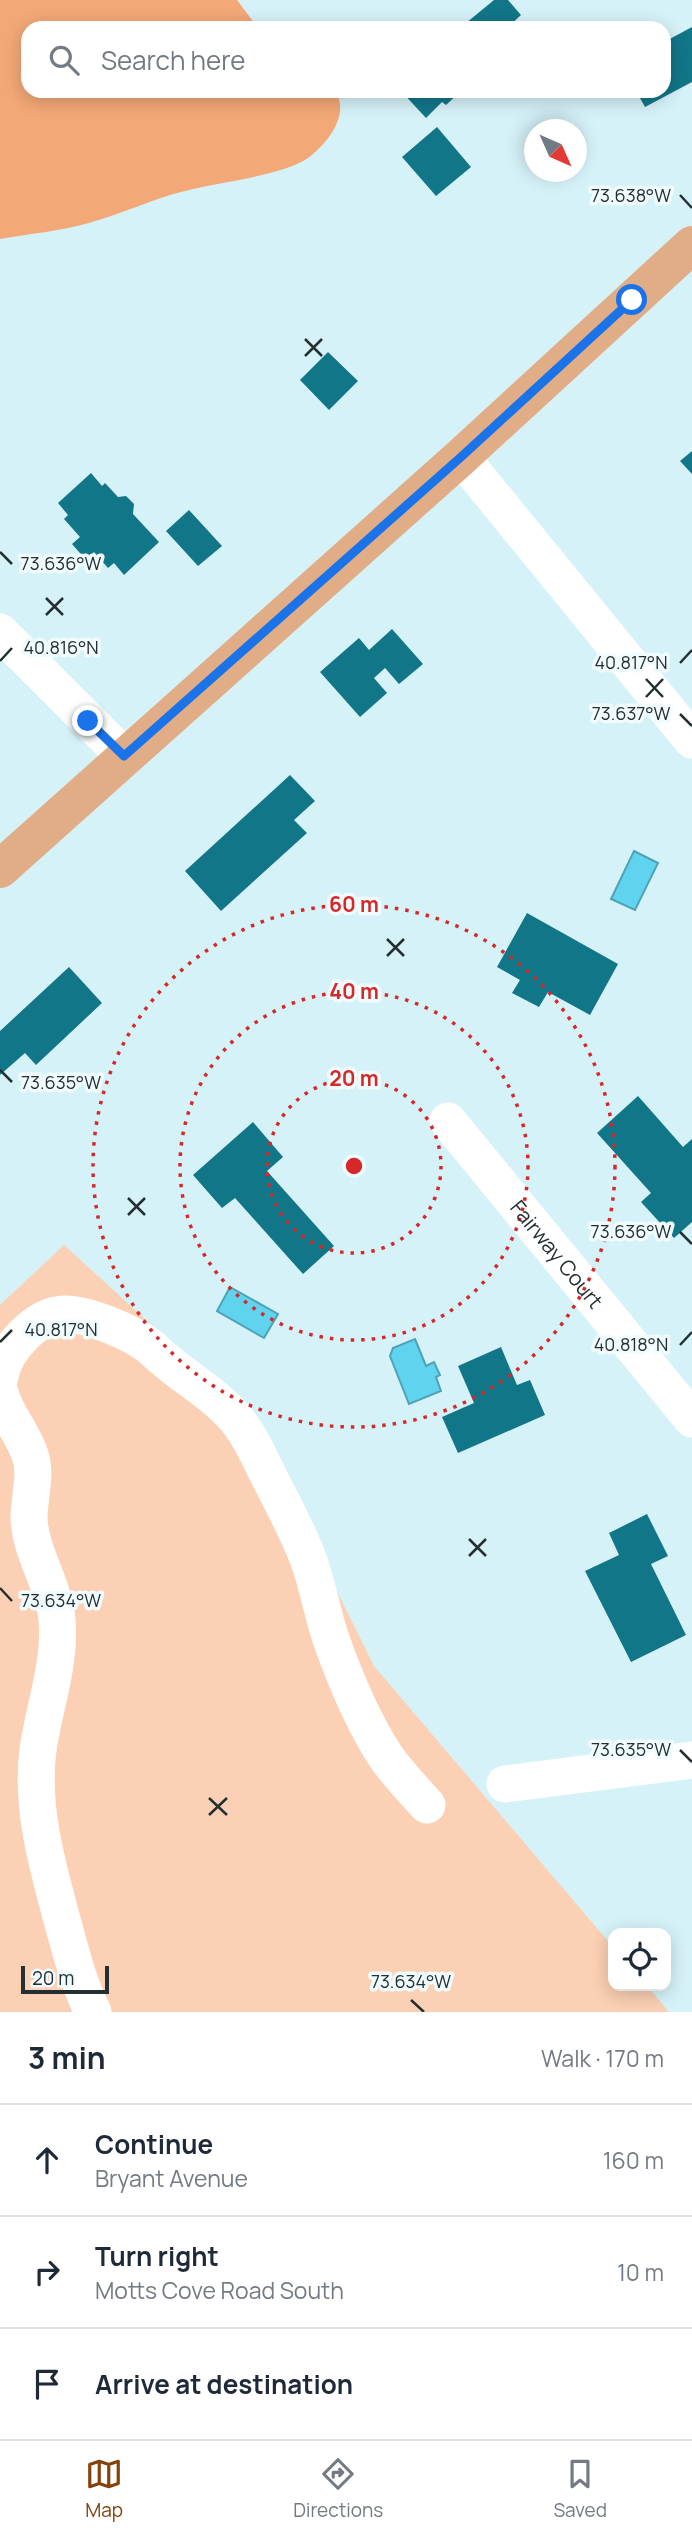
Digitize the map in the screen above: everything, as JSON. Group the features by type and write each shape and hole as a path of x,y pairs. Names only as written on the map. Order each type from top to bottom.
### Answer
{"main road":[{"path":"0,869 461,457 692,245"}],"street":[{"path":"461,457 692,740"},
{"path":"0,632 124,756"},
{"name":"Fairway Court","path":"448,1121 692,1419"},
{"path":"0,1377 1,1368 12,1349 28,1332 55,1315 67,1314 84,1317 132,1336 149,1346 221,1403 250,1438 291,1519 318,1588 331,1640 349,1688 387,1758 427,1805"},
{"path":"0,1393 30,1453 33,1466 30,1531 53,1595 57,1619 57,1648 37,1751 35,1789 56,1898 82,1991 93,2012"},
{"path":"505,1784 692,1760"}],"shaded area":[{"path":"0,0 237,0 253,21 21,21 21,98 339,100 340,109 335,128 315,152 297,164 266,174 173,194 78,226 0,239"},
{"path":"64,1245 249,1414 374,1666 608,1941 608,1991 651,1991 669,2012 0,2012 0,1305"}],"water":[{"path":"634,851 658,863 635,910 611,899"},
{"path":"230,1287 278,1314 264,1338 217,1311"},
{"path":"415,1339 426,1366 434,1362 440,1375 436,1377 441,1391 409,1404 390,1356 393,1348"}],"building":[{"path":"494,0 508,0 521,15 515,21 468,21"},
{"path":"692,27 692,82 671,93 671,38"},
{"path":"407,98 454,98 446,105 442,102 426,118"},
{"path":"640,98 662,98 645,107"},
{"path":"437,127 471,167 436,196 402,157"},
{"path":"328,352 358,381 329,410 300,380"},
{"path":"692,451 692,474 680,461"},
{"path":"91,473 102,486 105,483 118,497 126,496 134,504 133,514 159,542 124,575 114,563 108,568 94,552 86,560 72,544 80,537 64,519 68,515 58,503"},
{"path":"189,510 222,546 198,566 166,531"},
{"path":"392,629 423,664 399,684 385,668 374,678 387,693 360,717 320,672 359,638 369,650"},
{"path":"290,775 315,801 294,820 307,833 221,911 185,871"},
{"path":"527,913 618,964 590,1015 548,992 539,1007 512,993 520,980 497,967"},
{"path":"69,967 102,1003 36,1065 25,1053 0,1075 0,1031"},
{"path":"638,1096 683,1147 692,1139 692,1222 674,1238 641,1202 651,1193 597,1133"},
{"path":"253,1122 283,1157 267,1171 334,1246 303,1274 235,1198 222,1208 193,1175"},
{"path":"501,1347 517,1385 530,1380 545,1415 458,1453 442,1417 474,1403 458,1366"},
{"path":"647,1514 668,1556 651,1564 686,1635 631,1662 585,1571 619,1555 609,1533"}],"route":[{"path":"88,721 124,756 461,457 632,300"}]}
